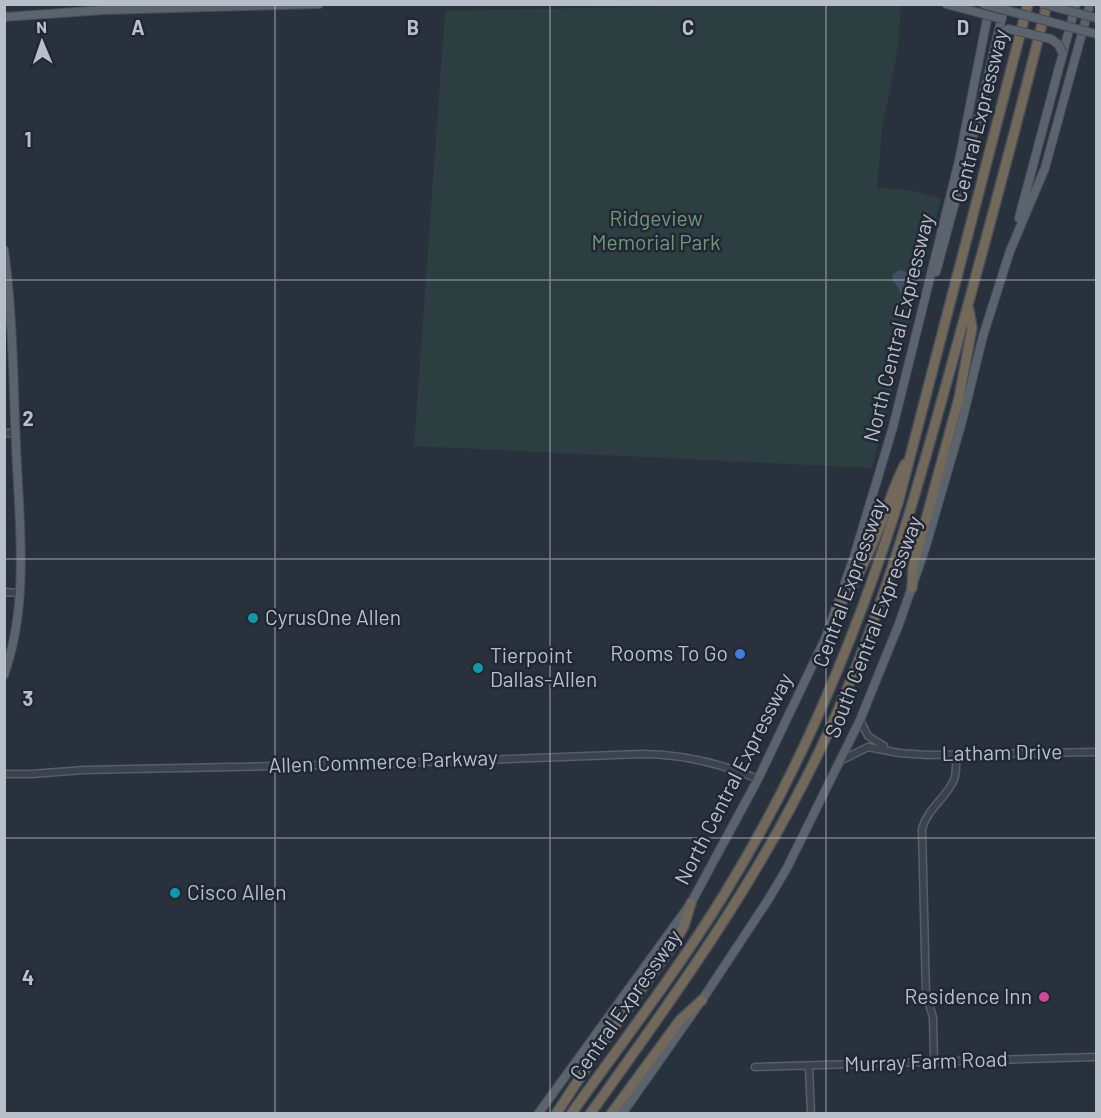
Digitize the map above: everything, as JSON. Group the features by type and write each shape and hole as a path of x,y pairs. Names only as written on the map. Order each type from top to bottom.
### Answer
{"highway":[{"name":"Central Expressway","path":"571,1113 701,930 748,855 779,799 849,647 879,564 913,449 1028,4"},
{"name":"Central Expressway","path":"590,1113 693,971 730,914 786,817 827,735 863,652 894,568 917,491 968,305 1045,4"},
{"path":"912,588 913,567 959,398 972,328 968,305"},
{"path":"836,610 851,590 882,520 893,486 913,449"},
{"path":"556,1113 673,945 684,926 691,903"},
{"path":"611,1113 680,1020 702,1000"}],"main road":[{"path":"4,17 104,10 319,4"},
{"path":"946,4 1002,19"},
{"path":"983,4 1004,7 1096,34"},
{"name":"North Central Expressway","path":"538,1113 691,903 758,779 809,673 836,610 882,467 925,299 970,114 990,4"},
{"path":"1045,4 1075,9 1096,18"},
{"name":"South Central Expressway","path":"622,1113 754,923 787,868 860,720 912,588 934,522 983,336 1010,251 1045,168 1090,4"},
{"path":"925,299 936,272 978,118 1004,7"},
{"path":"1010,251 1075,9"},
{"path":"998,34 1009,29 1051,39 1058,44 1063,54"},
{"path":"4,250 11,315 20,562 16,632 4,675"}],"street":[{"path":"4,433 15,433"},
{"path":"4,592 20,593"},
{"name":"Latham Drive","path":"860,720 872,740 907,753"},
{"name":"Latham Drive","path":"842,760 868,747 907,753 957,755 1096,752"},
{"name":"Allen Commerce Parkway","path":"4,774 642,754 674,755 708,761 758,779"},
{"path":"934,1062 933,1017 926,994 922,829 926,816 953,783 956,775 957,755"},
{"name":"Murray Farm Road","path":"755,1067 1096,1057"},
{"path":"809,1065 811,1113"}],"green space":[{"name":"Ridgeview Memorial Park","path":"720,5 901,5 898,48 882,129 877,188 910,190 941,199 872,468 414,446 445,11"}],"water":[{"path":"900,270 912,274 915,278 911,301 907,304 901,303 900,290 892,280 893,274"}],"place":[{"name":"CyrusOne Allen","path":"253,618"},
{"name":"Rooms To Go","path":"740,654"},
{"name":"Tierpoint Dallas-Allen","path":"478,668"},
{"name":"Cisco Allen","path":"175,893"},
{"name":"Residence Inn","path":"1044,997"}]}
